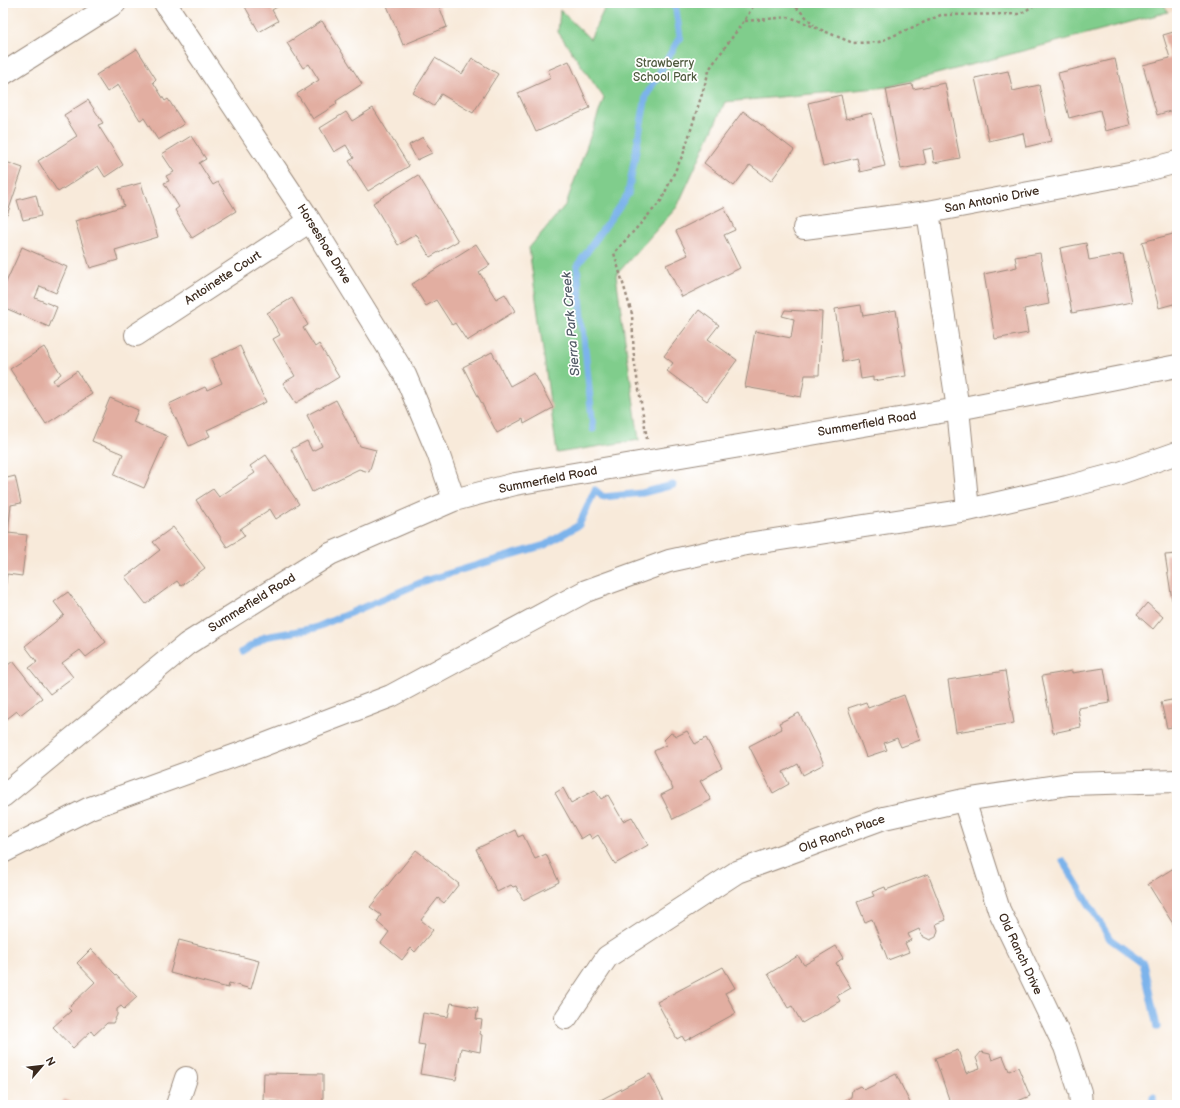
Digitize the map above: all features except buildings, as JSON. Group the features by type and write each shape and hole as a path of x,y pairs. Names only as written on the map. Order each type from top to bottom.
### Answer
{"street":[{"path":"3,74 115,3"},
{"name":"Horseshoe Drive","path":"165,3 310,221 405,375 438,453 454,500"},
{"name":"San Antonio Drive","path":"804,228 928,212 1135,173 1177,162"},
{"path":"928,212 958,409 968,510"},
{"name":"Antoinette Court","path":"136,335 310,221"},
{"name":"Summerfield Road","path":"3,796 187,644 330,554 454,500 515,484 958,409 1177,366"},
{"path":"3,852 90,808 261,746 392,696 586,590 669,561 741,545 968,510 1120,473 1177,453"},
{"name":"Old Ranch Place","path":"566,1018 607,957 737,872 884,818 964,800 1069,784 1177,782"},
{"name":"Old Ranch Drive","path":"964,800 999,910 1065,1047 1080,1092 1081,1105"},
{"path":"177,1105 186,1078"}],"path":[{"path":"651,461 634,359 632,314 614,253 661,202 684,152 710,68 744,21 755,3"},
{"path":"792,3 816,28"},
{"path":"744,21 790,17 853,43 879,42 941,15 1020,14 1038,3"}],"shaded area":[{"path":"1163,3 1177,3 1177,9 1168,12"}],"green space":[{"name":"Strawberry School Park","path":"607,3 1163,3 1168,12 888,87 725,102 677,207 616,275 639,440 557,453 529,248 566,204 604,98 558,32 560,10 590,39"}],"waterway":[{"name":"Sierra Park Creek","path":"593,429 577,266 628,194 646,96 680,37 675,3"},
{"path":"242,652 265,637 315,628 427,580 545,545 579,525 595,490 603,497 642,493 673,485"},
{"path":"1063,861 1110,939 1143,963 1157,1027"},
{"path":"1153,1097 1153,1105"}]}
